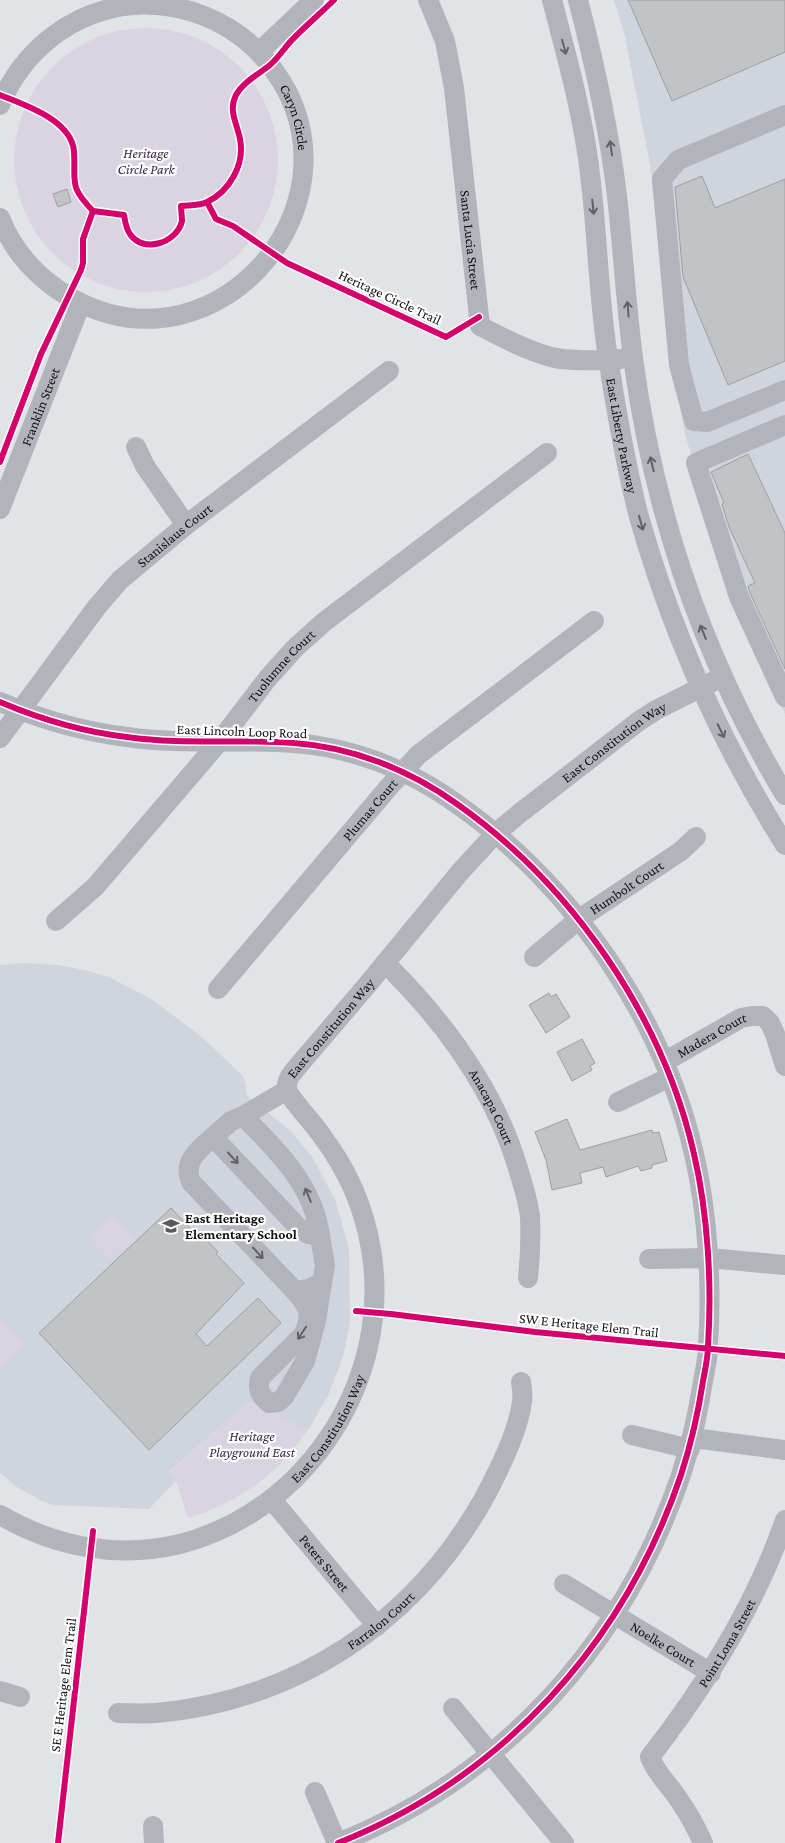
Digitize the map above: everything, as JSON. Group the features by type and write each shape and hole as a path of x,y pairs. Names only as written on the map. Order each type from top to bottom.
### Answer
{"street":[{"path":"259,52 314,0"},
{"name":"Santa Lucia Street","path":"428,0 445,41 454,88 480,326 516,345 553,358 608,361 633,358"},
{"name":"East Liberty Parkway","path":"552,0 569,67 587,152 608,361 618,421 639,516 673,622 700,687 727,745 758,802 785,845"},
{"name":"East Liberty Parkway","path":"578,0 591,50 609,137 623,249 633,358 650,455 671,540 697,617 722,677 752,740 785,795"},
{"name":"Caryn Circle","path":"0,105 16,74 41,46 72,24 95,13 114,8 132,5 158,5 195,12 229,28 259,52 276,73 291,101 298,121 303,152 302,178 297,204 285,233 268,260 254,275 229,293 202,307 182,313 151,317 131,317 100,311 80,303 57,290 31,268 10,240 0,218"},
{"path":"785,115 685,156 678,160 662,179 679,365 694,421 707,422 785,390"},
{"name":"Franklin Street","path":"0,509 80,303"},
{"name":"Stanislaus Court","path":"0,738 107,595 141,562 186,525 389,371"},
{"path":"785,425 696,463 738,597 785,698"},
{"path":"136,447 145,466 186,525"},
{"name":"Tuolumne Court","path":"56,921 95,887 219,742 268,678 295,648 324,622 547,453"},
{"name":"Plumas Court","path":"218,989 418,755 594,621"},
{"name":"East Constitution Way","path":"0,1515 38,1535 91,1548 119,1550 178,1544 201,1538 237,1522 272,1500 302,1471 320,1450 342,1415 355,1389 366,1355 374,1294 371,1251 364,1217 354,1190 333,1150 287,1090 287,1081 460,872 495,834 639,721 656,710 722,677"},
{"name":"East Lincoln Loop Road","path":"0,702 20,711 82,729 128,737 311,745 353,754 403,771 457,804 510,845 579,919 621,980 667,1070 685,1118 703,1204 708,1258 708,1349 692,1443 660,1530 639,1574 616,1614 562,1685 538,1710 492,1754 463,1776 436,1794 386,1822 341,1842"},
{"name":"Humbolt Court","path":"534,958 579,919 682,850 696,837"},
{"name":"Anacapa Court","path":"385,963 449,1034 478,1077 503,1127 512,1148 528,1205 530,1226 528,1278"},
{"name":"Madera Court","path":"618,1102 742,1018 763,1016 770,1023 785,1066"},
{"path":"243,1116 294,1172 305,1189 319,1224 325,1266 316,1321 305,1360 284,1397 278,1402 269,1403 259,1392 260,1378 303,1335 307,1328 307,1304 191,1182 187,1169 190,1161 231,1121 287,1090"},
{"path":"213,1137 298,1227 308,1234 320,1236"},
{"path":"650,1259 708,1258 785,1265"},
{"path":"295,1291 309,1289 322,1282"},
{"name":"Farralon Court","path":"118,1713 154,1713 195,1708 254,1693 287,1680 335,1656 377,1626 410,1598 424,1582 458,1540 473,1516 492,1481 512,1436 522,1402 521,1382"},
{"path":"632,1435 692,1443 785,1450"},
{"name":"Peters Street","path":"272,1500 377,1626"},
{"name":"Point Loma Street","path":"703,1843 690,1817 657,1771 650,1757 680,1719 711,1673 759,1584 785,1520"},
{"name":"Noelke Court","path":"564,1584 711,1673"},
{"path":"0,1691 20,1697"},
{"path":"453,1708 564,1843"},
{"path":"315,1792 341,1842"}],"shaded area":[{"path":"614,0 785,0 785,714 751,646 686,438 671,358 650,164 624,32"},
{"name":"East Heritage Elementary School","path":"25,963 58,965 85,970 111,978 153,1000 204,1039 244,1077 247,1096 290,1130 313,1158 336,1202 349,1250 350,1322 343,1357 328,1396 308,1430 249,1402 169,1472 176,1481 149,1509 54,1505 42,1501 17,1487 0,1473 0,965"}],"green space":[{"name":"Heritage Circle Park","path":"146,28 172,30 208,43 230,58 248,76 268,109 276,134 278,160 276,186 263,222 248,244 230,262 197,282 172,290 146,292 120,290 84,277 62,262 44,244 24,211 16,186 14,160 16,134 29,98 44,76 62,58 95,38 120,30"},
{"path":"113,1215 133,1239 111,1260 89,1237"},
{"path":"0,1319 25,1345 0,1367"},
{"name":"Heritage Playground East","path":"249,1402 308,1430 283,1461 263,1480 227,1502 188,1518 176,1481 169,1473"}],"building":[{"path":"628,0 785,0 785,52 672,101"},
{"path":"702,176 715,208 785,179 785,361 728,385 683,277 675,187"},
{"path":"67,189 71,202 58,207 53,194"},
{"path":"748,454 785,533 785,669 750,593 748,586 755,583 729,527 722,504 724,503 711,472"},
{"path":"549,993 551,997 556,994 570,1017 546,1033 529,1005"},
{"path":"582,1039 595,1063 590,1066 592,1070 572,1081 557,1052"},
{"path":"567,1119 580,1150 652,1130 653,1133 659,1132 667,1161 652,1165 652,1168 641,1171 638,1166 606,1177 603,1167 580,1173 582,1183 552,1190 546,1160 535,1132"},
{"path":"171,1208 200,1239 203,1236 218,1252 216,1254 244,1283 196,1334 207,1346 258,1298 281,1323 149,1450 39,1333"}],"cycle path":[{"path":"0,95 45,115 65,131 71,140 74,151 74,177 77,189 93,211 124,215 128,230 136,240 143,243 159,243 167,240 179,229 182,221 181,206 198,205 207,202 223,191 234,176 238,167 241,148 233,112 234,101 239,90 273,62 295,36 334,0"},
{"name":"Heritage Circle Trail","path":"207,202 216,219 233,226 287,263 446,337 479,317"},
{"path":"0,462 41,354 81,270 83,263 83,239 93,211"},
{"path":"0,702 62,724 111,735 169,741 294,743 337,749 380,762 439,792 499,837 538,874 574,914 607,958 636,1004 660,1053 680,1103 699,1177 706,1225 709,1274 708,1350 699,1405 688,1452 657,1536 627,1594 591,1648 550,1697 504,1742 454,1781 398,1815 338,1843"},
{"name":"SW E Heritage Elem Trail","path":"356,1311 535,1332 785,1356"},
{"name":"SE E Heritage Elem Trail","path":"58,1843 93,1531"}],"place":[{"name":"East Heritage Elementary School","path":"171,1226"}]}
